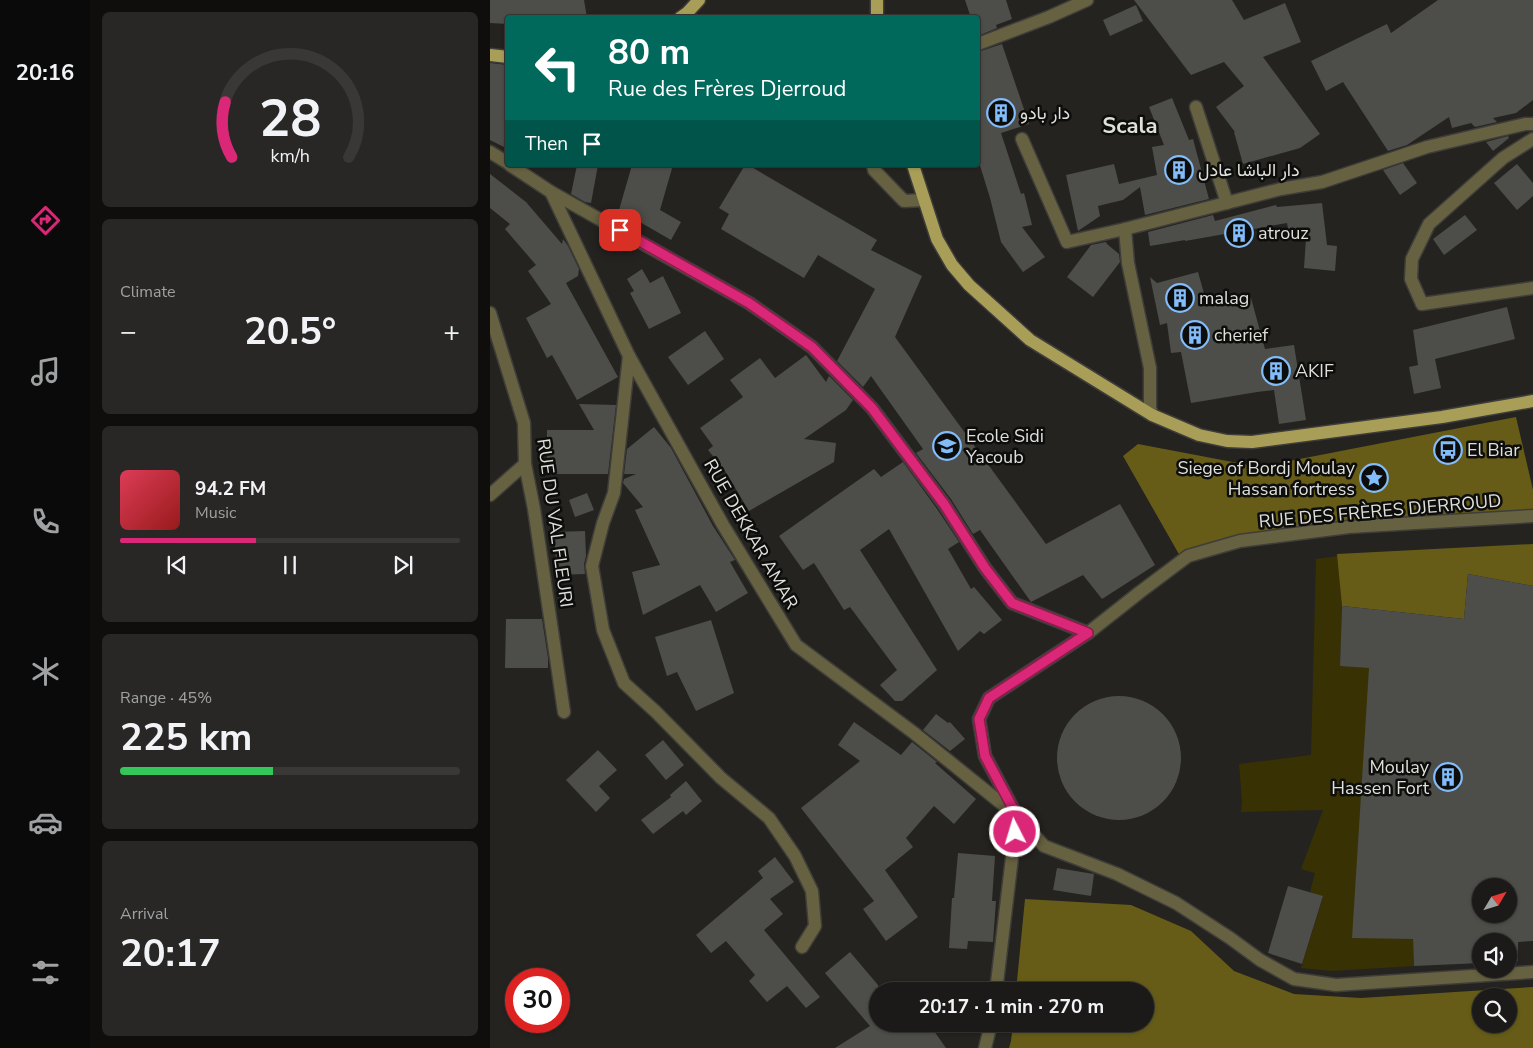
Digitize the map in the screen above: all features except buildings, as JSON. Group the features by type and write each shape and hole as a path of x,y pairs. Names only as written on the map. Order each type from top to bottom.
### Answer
{"main road":[{"path":"684,15 699,0"},
{"path":"877,0 877,15"},
{"path":"490,55 505,57"},
{"path":"914,167 937,239 952,265 969,285 1030,340 1152,415 1199,435 1228,441 1252,442 1442,417 1533,401"}],"street":[{"path":"980,43 1049,17 1087,0"},
{"path":"1196,107 1227,203"},
{"path":"1022,139 1067,242 1281,189 1322,182 1427,147 1525,124 1533,124"},
{"path":"1533,139 1503,158 1429,224 1412,259 1411,279 1422,304 1533,288"},
{"path":"490,152 505,161"},
{"path":"514,167 551,192 749,303 812,347 872,408 944,504 985,568 1012,603 1088,633"},
{"path":"873,167 874,170 904,201 924,200"},
{"name":"RUE DEKKAR AMAR","path":"551,192 629,356 723,525 796,644 914,733 1017,816"},
{"path":"1125,229 1128,263 1150,368 1150,408 1152,415"},
{"name":"RUE DU VAL FLEURI","path":"490,313 524,423 525,464 541,555 564,712"},
{"path":"629,356 614,493 603,523 592,566 604,630 624,683 656,712 721,778 769,818 795,856 812,891 815,926 802,948"},
{"path":"490,494 525,464"},
{"name":"RUE DES FRÈRES DJERROUD","path":"1017,816 985,756 979,719 989,698 1088,633 1188,556 1240,541 1349,527 1533,516"},
{"path":"1017,816 1044,846 1117,874 1176,902 1260,960 1294,979 1336,985 1533,972"},
{"path":"997,982 1017,816"},
{"path":"984,1048 989,1032"}],"shaded area":[{"path":"1516,417 1533,490 1533,513 1391,524 1180,556 1123,456 1138,444 1259,467"},
{"path":"1533,544 1533,586 1468,574 1464,619 1342,606 1337,554"},
{"path":"1338,556 1342,606 1340,665 1369,668 1413,939 1414,966 1332,971 1301,968 1323,897 1310,892 1315,873 1301,869 1323,810 1241,812 1239,764 1311,755 1316,559"},
{"path":"1025,899 1131,905 1191,931 1234,971 1294,994 1361,998 1472,991 1472,1033 1517,1033 1517,988 1533,987 1533,1048 1009,1048 1012,1032 1154,1032 1154,982 1017,982"}],"place":[{"name":"دار بادو","path":"1001,113"},
{"name":"دار الباشا عادل","path":"1179,170"},
{"name":"atrouz","path":"1239,233"},
{"name":"malag","path":"1180,298"},
{"name":"cherief","path":"1195,335"},
{"name":"AKIF","path":"1276,371"},
{"name":"Ecole Sidi Yacoub","path":"947,446"},
{"name":"El Biar","path":"1448,450"},
{"name":"Siege of Bordj Moulay Hassan fortress","path":"1374,478"},
{"name":"Moulay Hassen Fort","path":"1448,777"}],"district":[{"name":"Scala","path":"1130,125"}],"route":[{"path":"620,230 749,303 812,347 872,408 944,504 985,568 1012,603 1088,633 989,698 979,719 985,756 1017,816 1015,832"}]}
